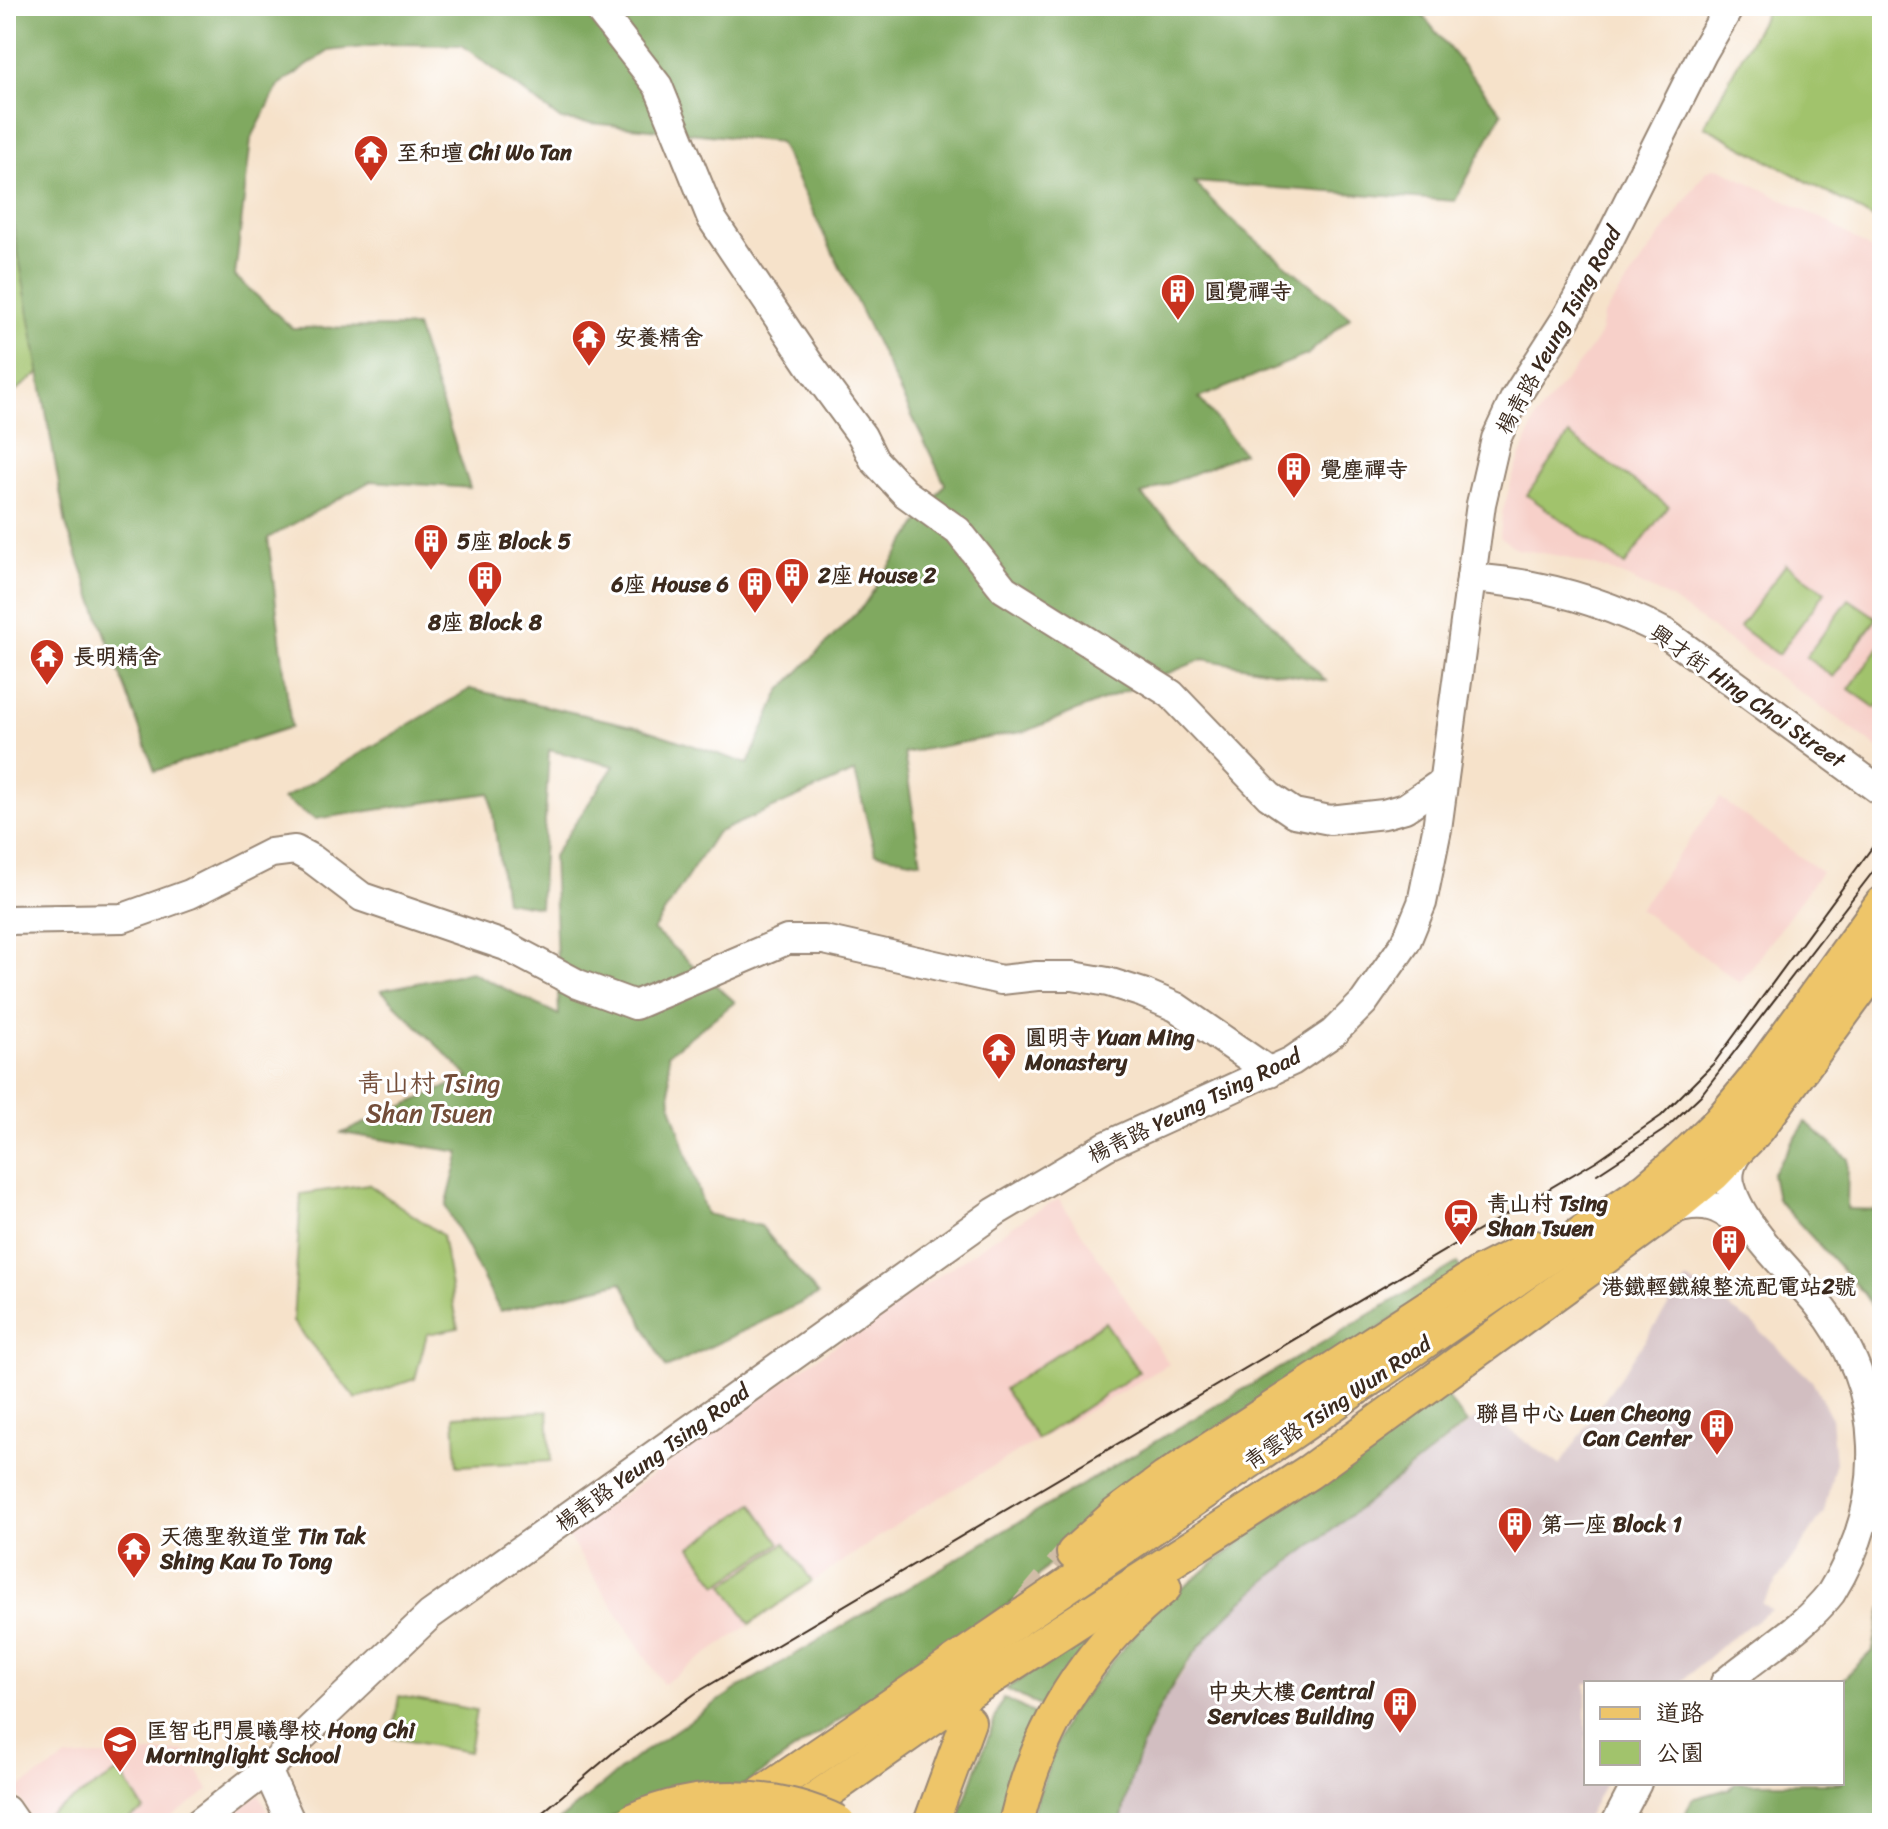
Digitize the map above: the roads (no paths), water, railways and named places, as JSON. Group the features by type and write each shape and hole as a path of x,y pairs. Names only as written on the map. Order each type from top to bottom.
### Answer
{"main road":[{"name":"青雲路 Tsing Wun Road","path":"782,1823 968,1692 1309,1472 1657,1200 1681,1160 1720,1122 1754,1081 1882,904"},
{"name":"青雲路 Tsing Wun Road","path":"720,1823 1742,1146 1789,1088 1882,959"},
{"path":"1074,1553 1116,1515 1165,1479 1479,1274 1657,1200"},
{"path":"1016,1823 1029,1776 1045,1736 1073,1685 1099,1649 1147,1601 1309,1472"},
{"path":"931,1823 968,1722"},
{"path":"629,1822 685,1803 740,1799 795,1807 838,1823"}],"street":[{"path":"596,6 658,86 712,219 810,365 862,436 874,460 905,493 958,531 1004,589 1171,694 1269,796 1294,813 1330,820 1384,814 1405,808 1443,782"},
{"name":"楊青路 Yeung Tsing Road","path":"199,1823 267,1770 430,1615 995,1212 1106,1146 1270,1072 1313,1048 1364,1002 1393,963 1415,923 1422,903 1433,854 1485,481 1503,423 1515,398 1582,290 1702,54 1730,6"},
{"name":"興才街 Hing Choi Street","path":"1471,578 1516,582 1561,591 1635,617 1665,633 1882,792"},
{"path":"6,920 123,918 190,894 271,853 286,849 312,859 362,897 506,946 578,984 635,1005 787,940 824,940 1001,980 1073,976 1108,982 1176,1007 1270,1072"},
{"path":"1728,1681 1794,1630 1830,1594 1861,1539 1872,1505 1876,1479 1875,1418 1864,1379 1833,1323 1764,1242 1735,1197 1729,1170 1742,1146"},
{"path":"1657,1200 1709,1205 1729,1215 1764,1242"},
{"path":"267,1770 291,1823"},
{"path":"1616,1823 1636,1785"},
{"path":"6,1810 15,1823"}],"tunnel":[{"path":"1027,1609 1074,1553"}],"tram line":[{"path":"530,1823 615,1751 696,1693 1596,1161 1661,1116 1714,1063 1882,834"},
{"path":"1597,1174 1664,1130 1701,1095 1882,860"}],"place":[{"name":"至和壇 Chi Wo Tan","path":"371,183"},
{"name":"圓覺禪寺","path":"1178,322"},
{"name":"安養精舍","path":"589,368"},
{"name":"覺塵禪寺","path":"1294,500"},
{"name":"5座 Block 5","path":"431,572"},
{"name":"2座 House 2","path":"792,606"},
{"name":"8座 Block 8","path":"485,609"},
{"name":"6座 House 6","path":"755,615"},
{"name":"長明精舍","path":"47,687"},
{"name":"圓明寺 Yuan Ming Monastery","path":"999,1081"},
{"name":"青山村 Tsing Shan Tsuen","path":"1461,1247"},
{"name":"港鐵輕鐵線整流配電站2號","path":"1729,1273"},
{"name":"聯昌中心 Luen Cheong Can Center","path":"1717,1457"},
{"name":"第一座 Block 1","path":"1515,1555"},
{"name":"天德聖教道堂 Tin Tak Shing Kau To Tong","path":"134,1580"},
{"name":"中央大樓 Central Services Building","path":"1400,1735"},
{"name":"匡智屯門晨曦學校 Hong Chi Morninglight School","path":"120,1774"}],"district":[{"name":"青山村 Tsing Shan Tsuen","path":"429,1098"}]}
